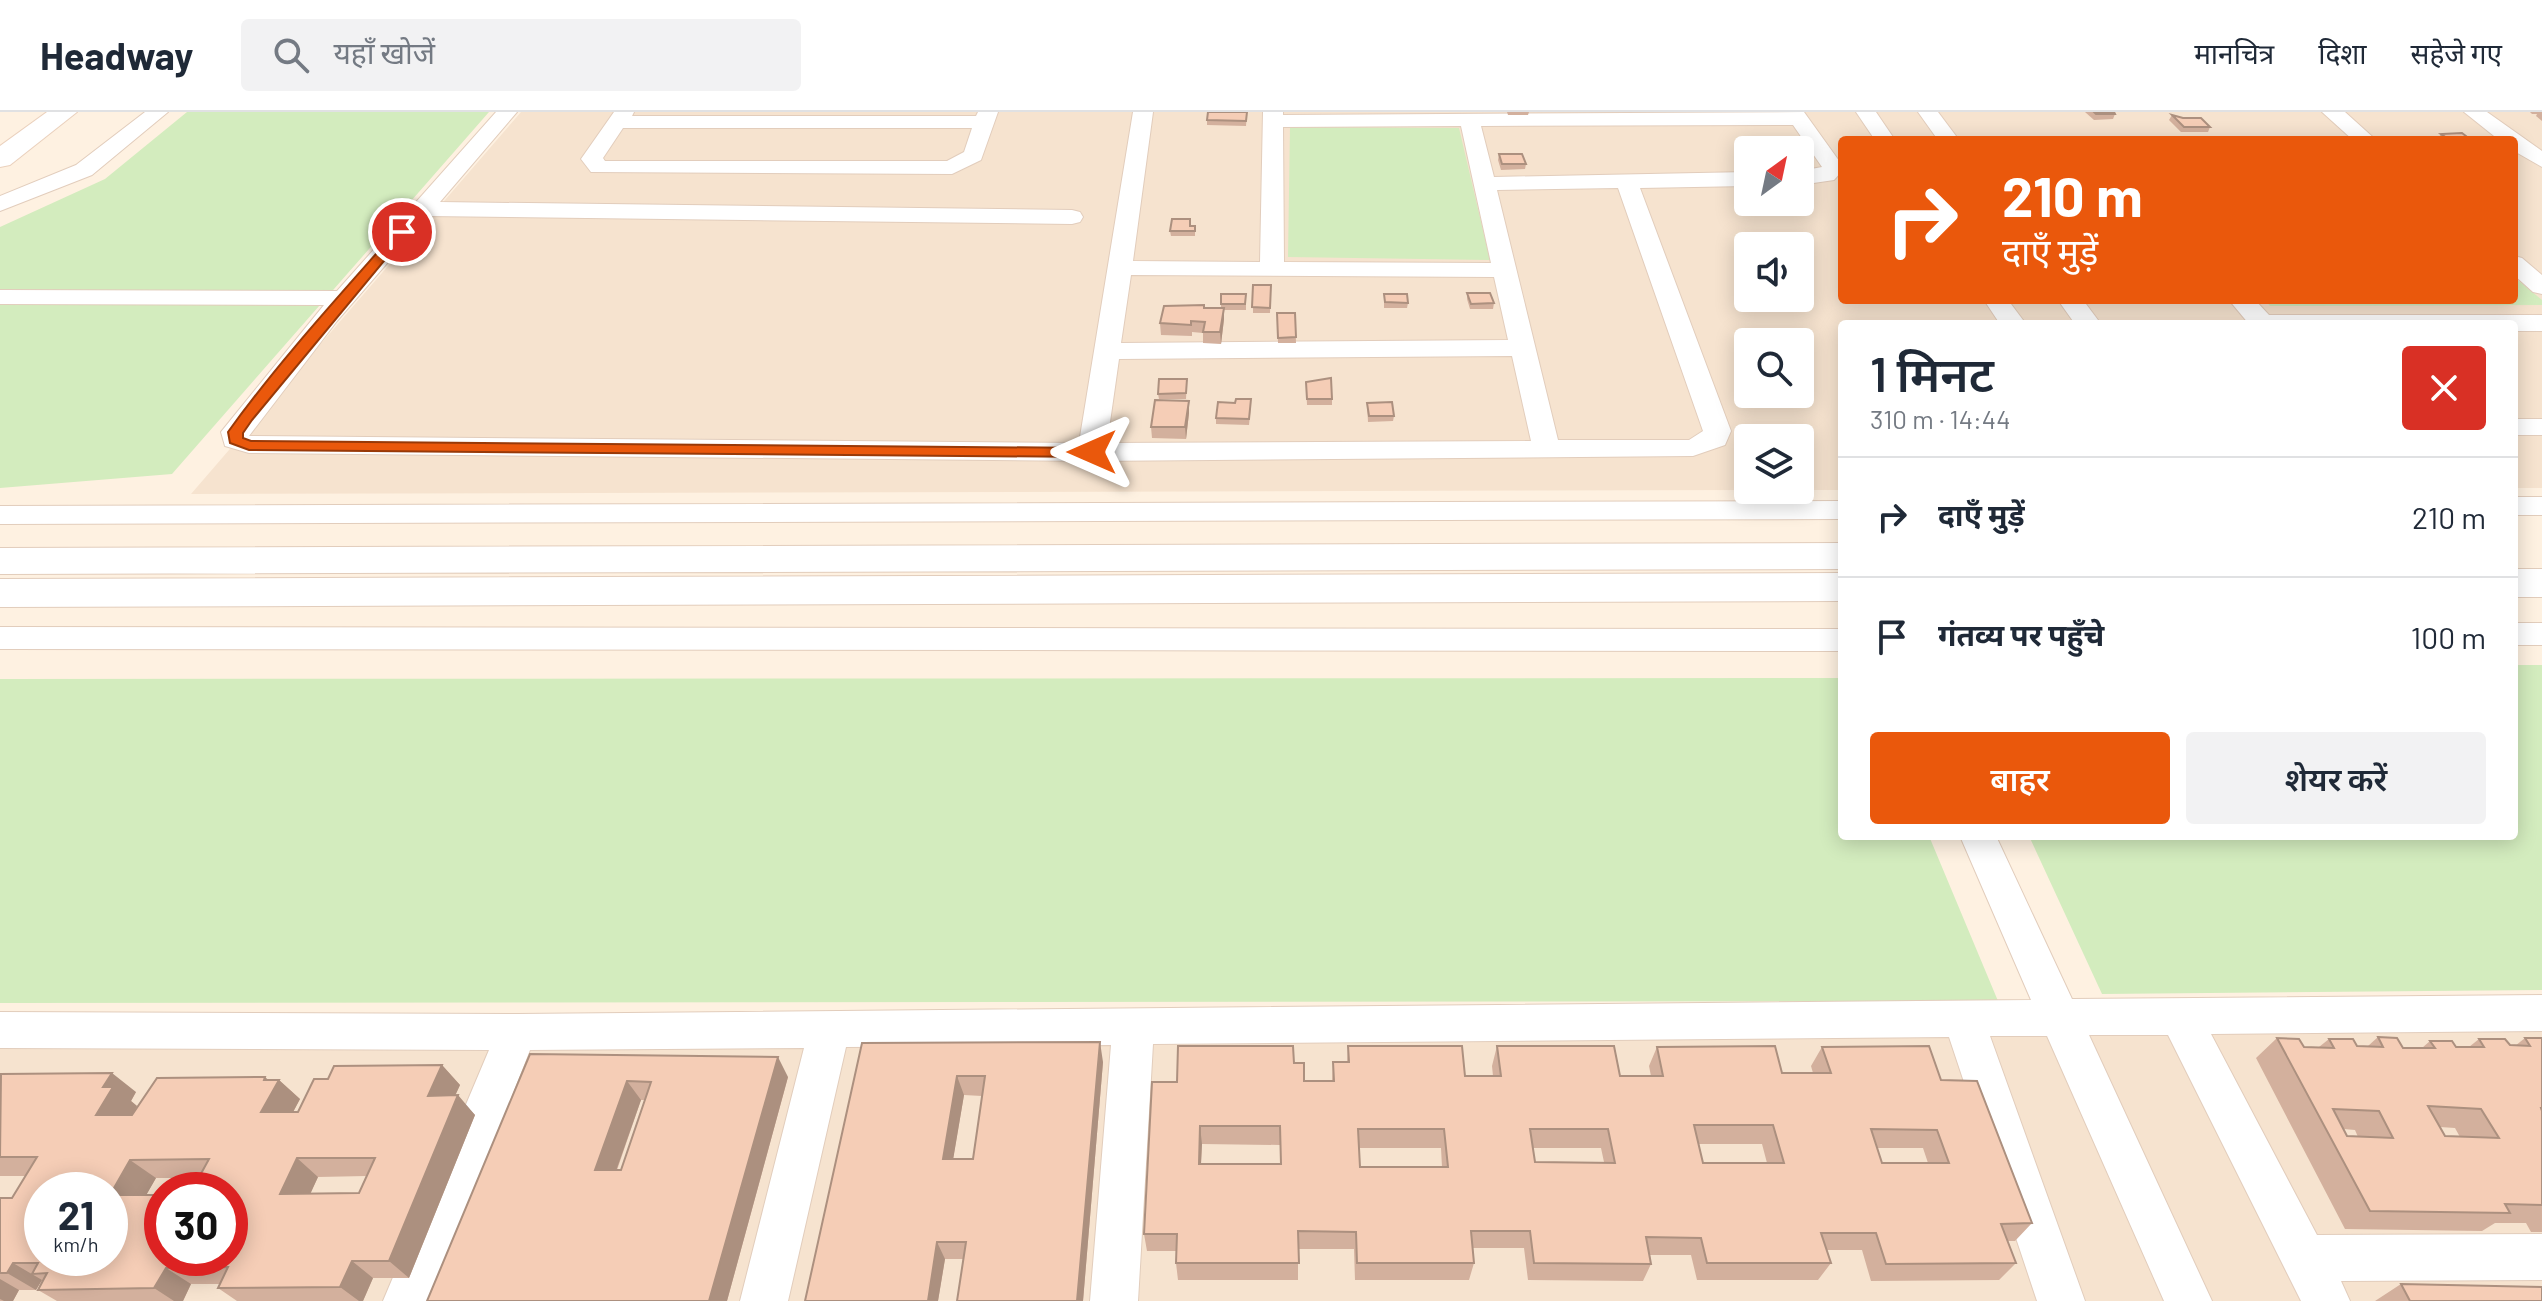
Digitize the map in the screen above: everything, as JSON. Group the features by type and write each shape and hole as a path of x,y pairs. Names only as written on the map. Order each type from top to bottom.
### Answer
{"street":[{"path":"0,159 64,112"},
{"path":"0,204 84,170 158,112"},
{"path":"507,112 336,307 246,417 235,432 235,440 249,445 1092,452 1693,448 1715,439 1717,431 1627,183"},
{"path":"1092,452 1143,112"},
{"path":"1866,112 1882,136"},
{"path":"1928,112 1946,136"},
{"path":"2332,112 2361,136"},
{"path":"2474,112 2508,136"},
{"path":"1272,267 1274,117 1470,122 1796,115 1811,136"},
{"path":"620,117 986,117 968,160 952,168 599,167 592,159 620,117"},
{"path":"1470,122 1547,451"},
{"path":"1814,141 1833,168 1826,175 1814,176"},
{"path":"2518,143 2542,161"},
{"path":"1485,184 1734,179"},
{"path":"422,209 1072,217"},
{"path":"2518,266 2542,287"},
{"path":"1118,268 1504,270"},
{"path":"0,297 336,307"},
{"path":"2245,304 2259,320"},
{"path":"0,317 336,307"},
{"path":"2518,323 2542,323"},
{"path":"1107,351 1523,348"},
{"path":"2518,427 2542,427"},
{"path":"2518,506 2542,506"},
{"path":"0,515 1838,510"},
{"path":"2518,555 2542,555"},
{"path":"0,561 1838,556"},
{"path":"2518,583 2542,583"},
{"path":"0,593 1838,587"},
{"path":"2518,634 2542,634"},
{"path":"0,638 1838,640"},
{"path":"1980,840 2188,1301"},
{"path":"0,1030 517,1032 1964,1021 2060,1017 2542,1013"},
{"path":"2180,1016 2326,1301"},
{"path":"1964,1021 2061,1301"},
{"path":"1114,1301 1133,1026"},
{"path":"764,1301 829,1029"},
{"path":"407,1301 517,1032"},
{"path":"2304,1258 2542,1257"}],"shaded area":[{"path":"521,112 2542,112 2542,488 2518,488 2518,320 1838,320 1838,490 1814,490 1814,424 1734,424 1734,490 191,494"},
{"path":"2542,1000 2542,1301 0,1301 0,1018"}],"green space":[{"path":"187,112 489,112 172,474 0,488 0,227 105,179"},
{"path":"1290,127 1459,128 1490,260 1288,257"},
{"path":"2518,280 2542,300 2542,305 2268,304 2518,304"},
{"path":"2518,665 2542,665 2542,990 2102,994 2031,840 2518,840"},
{"path":"1838,678 1838,840 1931,840 1998,1001 0,1003 0,679"}],"building":[{"path":"1208,112 1247,112 1246,121 1207,120"},
{"path":"2172,115 2201,118 2210,127 2184,127"},
{"path":"2462,133 2466,136 2444,136 2441,134"},
{"path":"1499,154 1522,154 1526,164 1502,164"},
{"path":"1172,219 1190,219 1190,226 1195,226 1195,231 1170,231"},
{"path":"1253,285 1271,285 1270,308 1252,307"},
{"path":"1467,293 1490,293 1494,303 1471,304"},
{"path":"1221,294 1246,294 1245,304 1221,304"},
{"path":"1384,294 1407,294 1408,303 1385,302"},
{"path":"1204,305 1204,308 1224,308 1220,332 1203,332 1205,322 1191,321 1191,325 1160,323 1164,306"},
{"path":"1277,313 1295,313 1296,337 1278,338"},
{"path":"1331,378 1332,399 1307,399 1306,382"},
{"path":"1159,379 1187,379 1186,393 1158,394"},
{"path":"1236,399 1251,399 1249,419 1216,418 1218,402 1235,403"},
{"path":"1155,400 1189,401 1185,427 1151,427"},
{"path":"1392,402 1394,416 1369,416 1367,403"},
{"path":"2378,1037 2397,1038 2403,1048 2435,1048 2430,1041 2452,1041 2456,1047 2484,1047 2479,1039 2505,1039 2510,1045 2530,1046 2525,1038 2542,1038 2542,1205 2505,1204 2510,1213 2370,1211 2277,1038 2299,1039 2304,1047 2334,1048 2329,1039 2353,1039 2357,1046 2383,1047","holes":["2428,1106 2481,1109 2499,1138 2445,1136","2333,1109 2379,1111 2393,1138 2347,1136"]},
{"path":"1100,1042 1077,1301 957,1301 966,1242 937,1242 928,1301 805,1301 862,1043","holes":["957,1076 985,1076 973,1159 943,1159"]},
{"path":"1178,1046 1293,1046 1294,1063 1304,1063 1304,1081 1334,1081 1333,1062 1349,1062 1348,1046 1462,1046 1465,1076 1501,1076 1497,1046 1614,1046 1620,1076 1663,1076 1657,1047 1775,1046 1782,1073 1831,1073 1822,1047 1929,1046 1941,1080 1977,1081 2032,1223 2001,1224 2016,1263 1886,1264 1876,1233 1821,1233 1831,1263 1707,1263 1701,1238 1646,1237 1651,1264 1534,1263 1530,1231 1471,1231 1474,1263 1357,1263 1356,1232 1298,1231 1299,1263 1176,1263 1177,1234 1144,1234 1152,1082 1177,1082","holes":["1694,1125 1773,1125 1784,1163 1703,1163","1200,1126 1280,1126 1281,1164 1199,1164","1358,1129 1444,1129 1448,1167 1360,1167","1530,1129 1608,1129 1615,1163 1535,1162","1871,1129 1937,1130 1949,1163 1882,1163"]},
{"path":"530,1054 778,1057 709,1301 427,1301","holes":["627,1081 651,1082 621,1170 595,1170"]},
{"path":"442,1065 428,1096 458,1095 389,1261 352,1261 340,1287 218,1288 224,1276 248,1276 248,1172 202,1172 209,1159 130,1160 123,1172 28,1172 37,1157 0,1157 1,1074 112,1073 103,1087 113,1087 96,1115 132,1115 157,1078 265,1077 264,1080 279,1080 261,1112 298,1112 314,1079 328,1079 334,1066","holes":["297,1158 375,1158 359,1193 280,1194"]},
{"path":"24,1178 24,1263 13,1263 7,1273 0,1273 0,1198 12,1198"},
{"path":"128,1195 144,1195 144,1276 161,1276 154,1288 38,1290 45,1276 128,1276"},
{"path":"2401,1284 2542,1287 2542,1301 2410,1301"}],"route":[{"path":"402,232 328,316 246,417 235,432 235,440 249,445 1092,452"}]}
